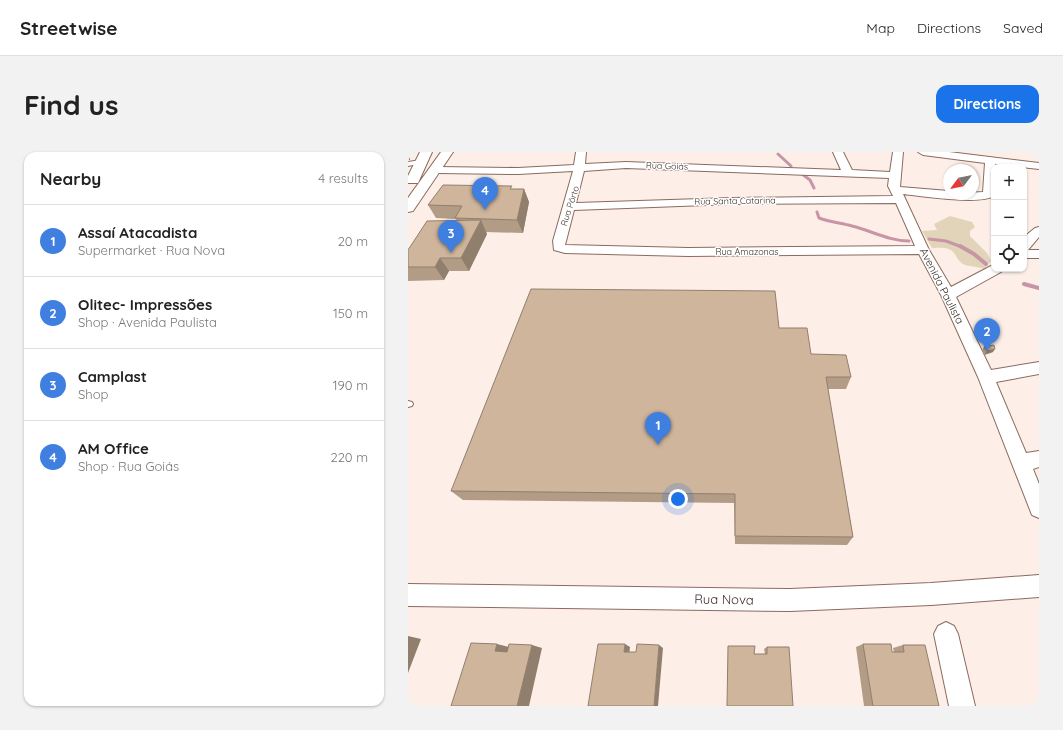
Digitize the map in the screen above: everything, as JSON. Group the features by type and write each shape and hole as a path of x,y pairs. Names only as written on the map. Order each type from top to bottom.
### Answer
{"main road":[{"path":"410,183 434,152"},
{"path":"408,208 447,152"},
{"path":"428,181 455,152"},
{"path":"410,183 424,157"}],"street":[{"name":"Rua Pôrto","path":"571,251 560,247 559,241 580,173 579,166 581,152"},
{"path":"838,152 847,172"},
{"path":"898,152 896,188 975,197 989,195 990,161"},
{"path":"924,152 1039,166"},
{"name":"Rua Goiás","path":"438,170 518,170 626,165 847,172 896,188"},
{"name":"Rua Santa Catarina","path":"570,207 734,201 896,188"},
{"name":"Avenida Paulista","path":"896,188 923,250 948,295 986,378 1039,508"},
{"path":"1027,241 1039,231"},
{"name":"Rua Amazonas","path":"571,251 688,252 923,250"},
{"path":"1027,254 1039,254"},
{"path":"948,295 991,272"},
{"path":"986,378 1039,368"},
{"path":"1020,463 1039,459"},
{"name":"Rua Nova","path":"408,595 790,600 931,594 1039,586"},
{"path":"946,634 962,706"}],"lane":[{"path":"408,164 424,157"}],"shaded area":[{"path":"950,216 972,222 975,227 970,231 970,236 987,253 991,261 984,269 968,266 963,264 958,259 953,251 944,248 932,248 922,231 937,230 934,224"}],"building":[{"path":"443,185 512,186 510,189 524,189 517,220 455,218 462,206 428,205"},
{"path":"481,220 461,258 440,258 435,267 408,267 408,250 427,221"},
{"path":"531,289 775,291 779,328 807,328 811,354 846,355 851,377 826,377 853,537 735,536 735,494 451,491"},
{"path":"994,345 995,349 987,351 984,347"},
{"path":"471,643 497,644 495,651 507,652 509,644 532,645 517,706 451,706"},
{"path":"598,644 625,644 624,652 636,652 637,644 659,645 654,706 588,706"},
{"path":"863,644 891,644 892,652 904,652 903,645 925,645 939,706 873,706"},
{"path":"728,646 755,646 754,654 767,654 767,647 789,647 793,706 727,706"}],"waterway":[{"path":"778,154 791,166"},
{"path":"802,174 810,180 814,188"},
{"path":"817,212 819,218 859,228 887,238 909,241"},
{"path":"929,239 946,241 961,247"},
{"path":"961,247 974,254 986,264"},
{"path":"1024,284 1039,288"}],"place":[{"name":"AM Office","path":"485,210"},
{"name":"Camplast","path":"451,253"},
{"name":"Olitec- Impressões","path":"987,351"},
{"name":"Assaí Atacadista","path":"658,445"}]}
